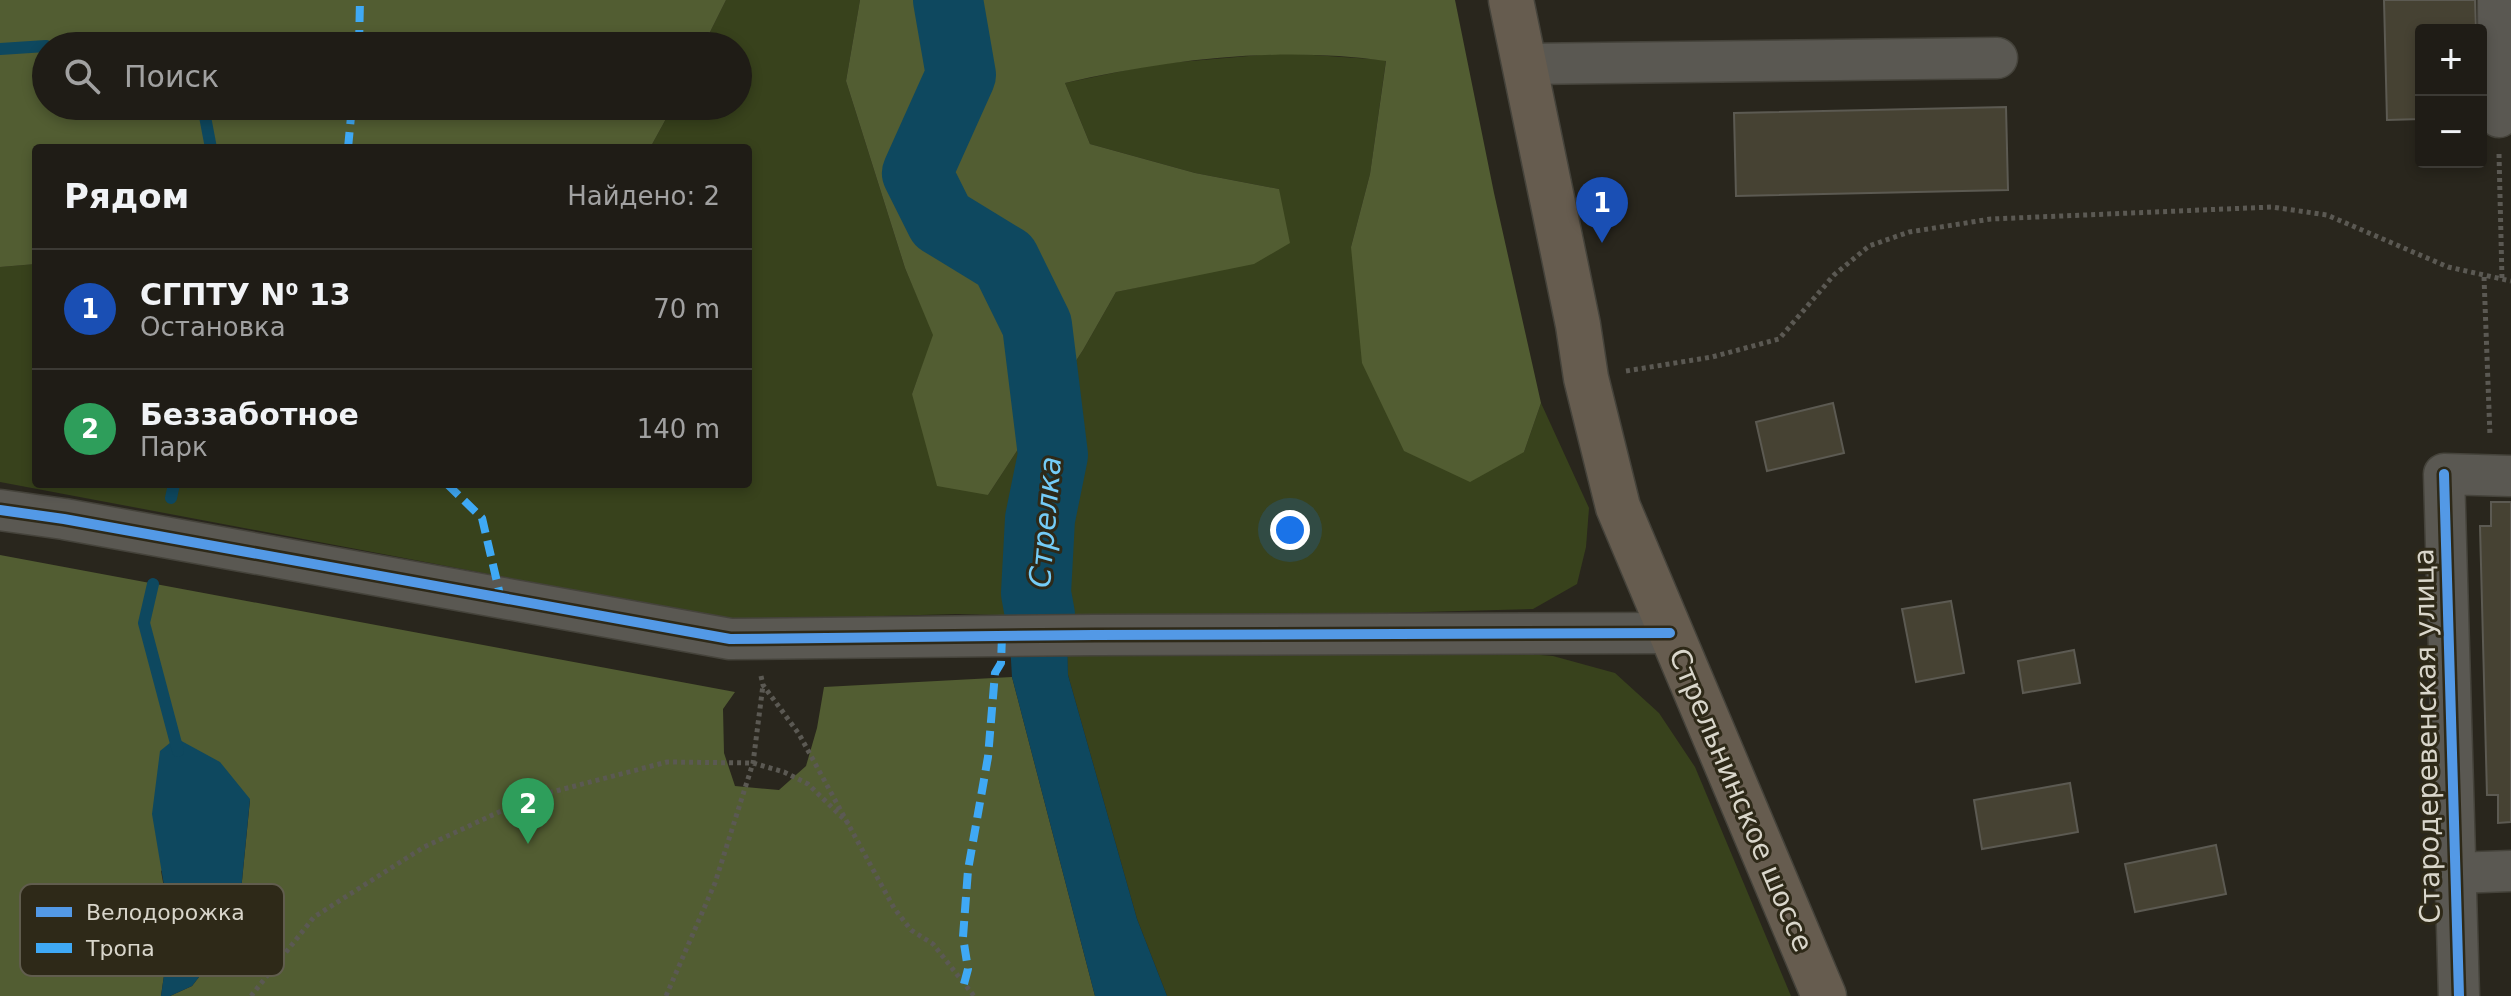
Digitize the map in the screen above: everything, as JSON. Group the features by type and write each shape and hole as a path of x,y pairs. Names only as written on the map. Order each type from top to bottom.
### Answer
{"main road":[{"name":"Стрельнинское шоссе","path":"1511,0 1578,325 1586,378 1618,507 1824,996"}],"street":[{"path":"2498,0 2499,117"},
{"path":"1525,64 1997,58"},
{"name":"Стародеревенская улица","path":"2459,996 2444,474 2501,475"},
{"path":"0,510 701,635 751,640 1670,633"},
{"path":"2454,873 2511,871"}],"path":[{"path":"2499,117 2502,279"},
{"path":"1586,378 1712,357 1779,339 1834,275 1869,246 1909,232 1991,219 2272,207 2327,215 2448,267 2511,281"},
{"path":"2484,277 2501,475"},
{"path":"751,640 763,685 799,734 894,908 911,930 933,944 974,996"},
{"path":"666,996 715,883 753,763 763,685"},
{"path":"284,955 314,917 424,847 529,798 667,762 753,763 784,772 808,784 849,824"},
{"path":"251,996 267,976"}],"green space":[{"path":"0,0 726,0 710,32 32,32 32,120 665,120 652,144 32,144 32,264 0,267"},
{"path":"726,0 860,0 846,81 905,268 934,335 912,394 988,495 1083,350 1116,292 1144,286 1279,189 1195,173 1090,144 1065,83 1156,64 1284,53 1386,60 1370,174 1351,247 1524,452 1541,403 1589,508 1586,547 1577,584 1533,609 1156,619 957,614 733,620 0,482 0,267 32,264 32,488 752,488 752,144 652,144 665,120 752,120 752,32 710,32"},
{"path":"860,0 1455,0 1541,403 1524,452 1470,482 1404,451 1362,363 1351,247 1370,174 1386,61 1305,55 1225,57 1144,67 1065,83 1090,144 1195,173 1279,189 1290,243 1254,264 1116,292 1083,350 988,495 937,486 912,394 933,335 905,268 846,81"},
{"path":"0,555 735,692 723,709 724,753 735,786 779,790 806,766 824,687 1012,677 1095,996 170,996 192,986 200,976 284,976 284,884 242,884 250,800 161,871 163,884 20,884 20,976 164,976 161,996 0,996"},
{"path":"1486,651 1553,656 1615,673 1659,713 1695,767 1791,996 1167,996 1137,919 1068,675 1067,654"}],"water":[{"path":"1040,519 1066,591 1068,675 1137,919 1167,996 1095,996 1012,677 1004,542"},
{"path":"176,738 220,762 250,799 242,884 164,884 152,814 160,751"},
{"path":"164,976 200,976 192,986 170,996 161,996"}],"building":[{"path":"2384,0 2475,0 2476,24 2415,24 2415,119 2387,120"},
{"path":"2006,107 2008,190 1736,196 1734,113"},
{"path":"1833,403 1844,453 1767,471 1756,422"},
{"path":"2491,502 2511,502 2511,822 2498,823 2498,795 2487,795 2480,526 2491,526"},
{"path":"1951,601 1964,673 1916,682 1902,609"},
{"path":"2074,650 2080,683 2023,693 2018,661"},
{"path":"2070,783 2078,832 1982,849 1974,800"},
{"path":"2216,845 2226,894 2135,912 2125,864"}],"waterway":[{"name":"Стрелка","path":"948,0 961,75 917,173 941,221 1005,260 1037,325 1053,455 1040,519 1036,593 1040,615"},
{"path":"0,49 32,47"},
{"path":"206,120 210,144"},
{"path":"171,498 173,488"},
{"path":"153,584 144,623 178,751"}],"marked path":[{"path":"359,32 360,0"},
{"path":"348,144 351,120"},
{"path":"451,488 482,518 501,599"},
{"path":"964,984 968,969 963,937 968,870 988,757 995,673 1001,663 1002,636"}],"cycle path":[{"path":"2444,474 2459,996"},
{"path":"0,510 730,639 1670,633"}],"place":[{"name":"СГПТУ N⁰ 13","path":"1602,243"},
{"name":"Беззаботное","path":"528,844"}]}
